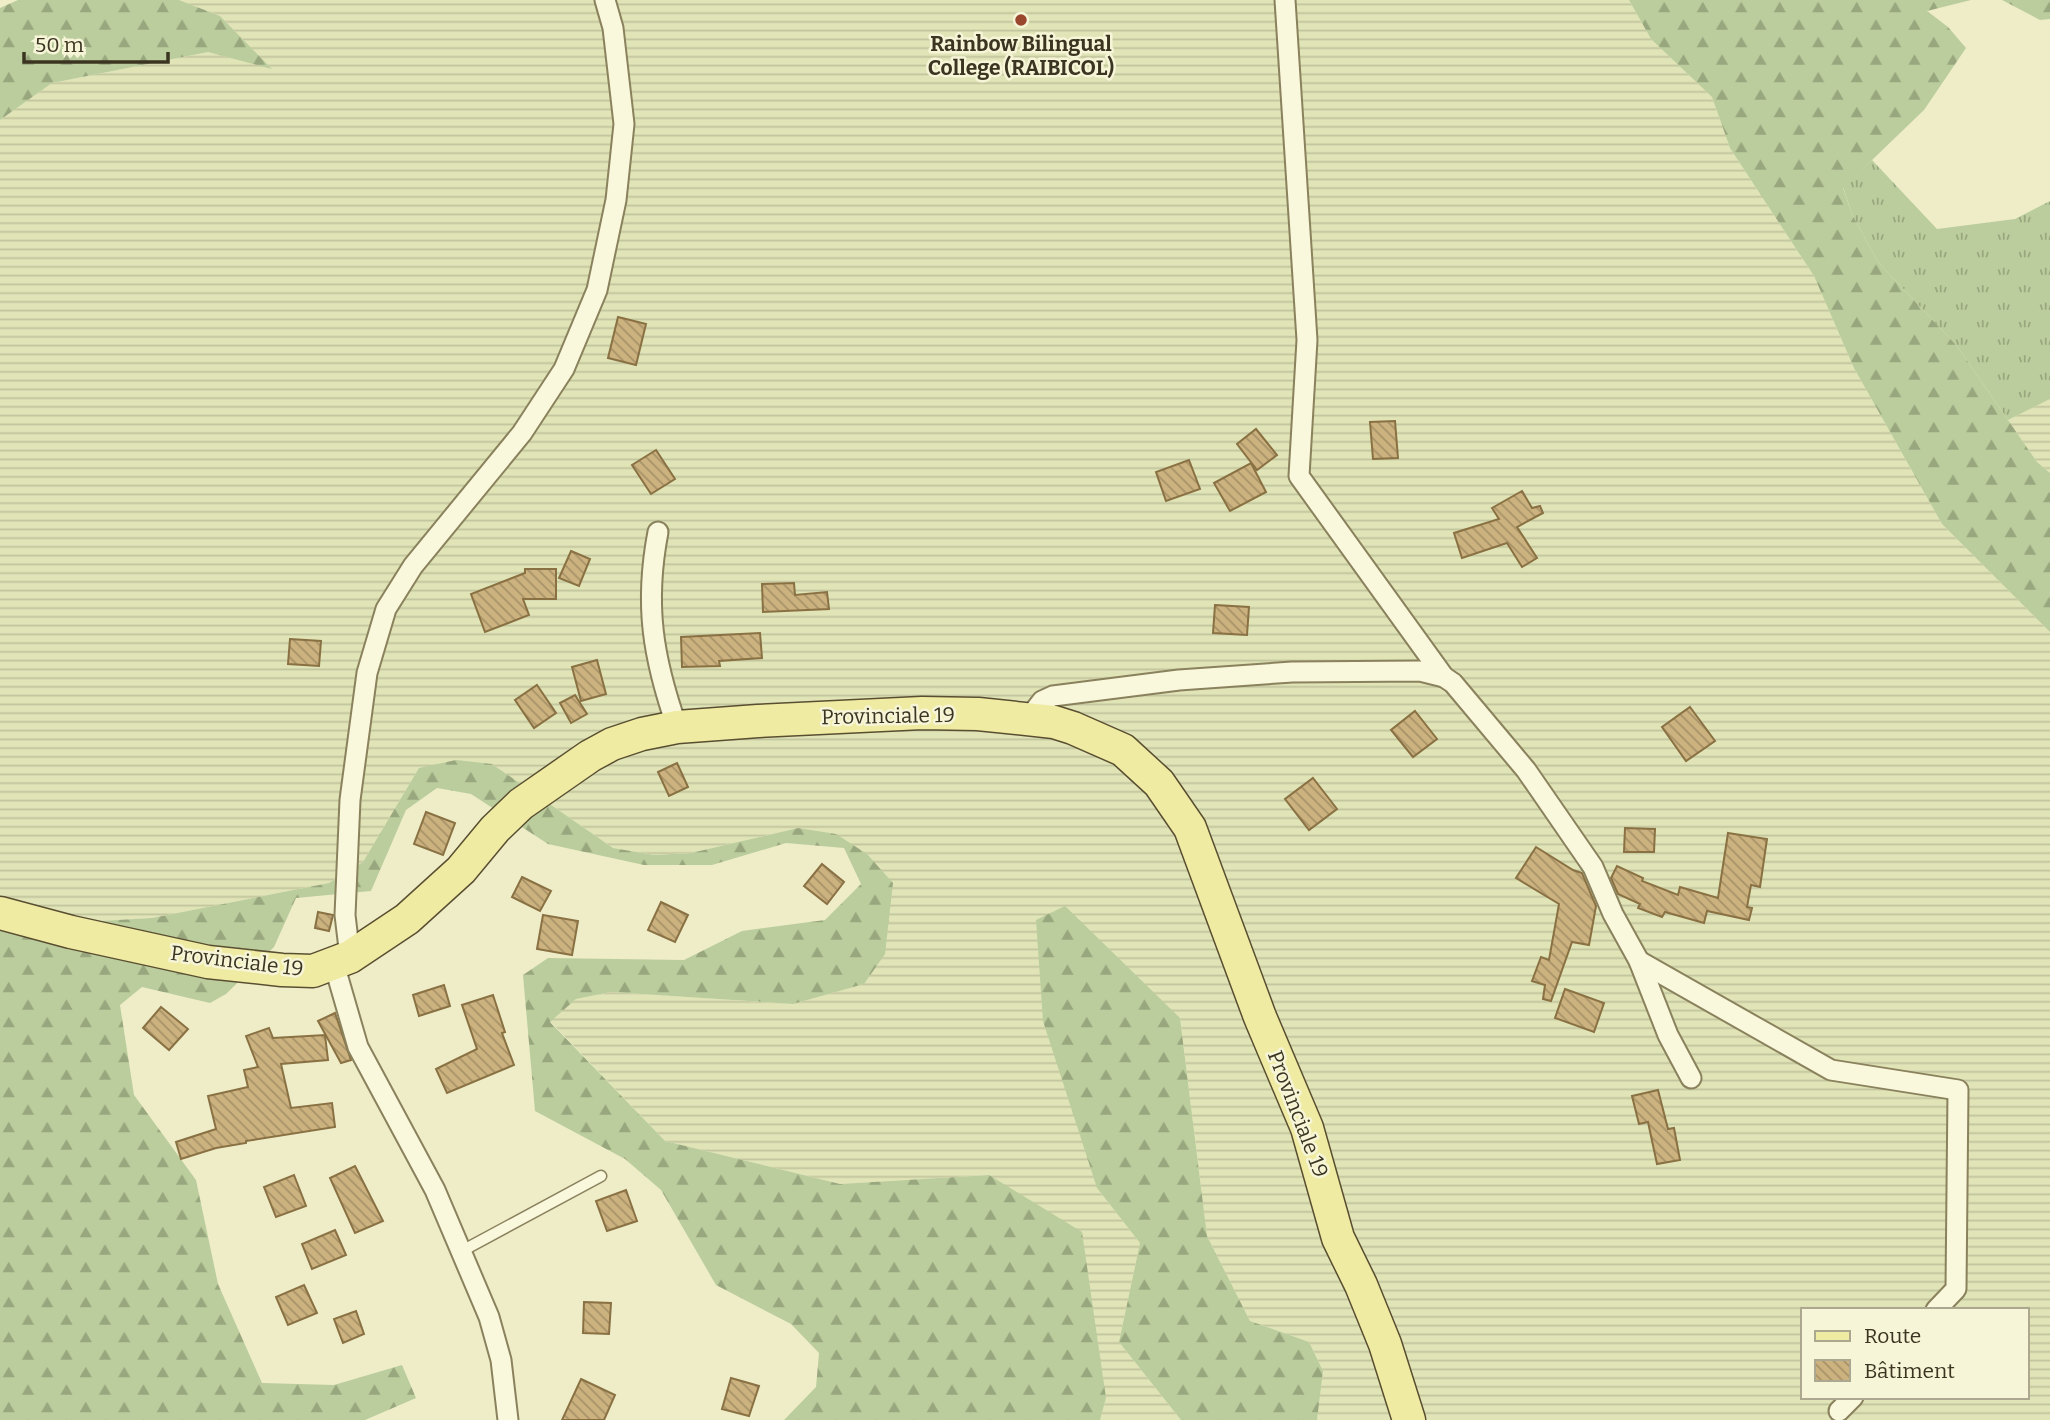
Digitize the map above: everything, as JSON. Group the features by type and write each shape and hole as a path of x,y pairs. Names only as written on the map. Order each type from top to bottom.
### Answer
{"main road":[{"name":"Provinciale 19","path":"0,913 71,932 208,962 282,971 313,971 342,960 383,937 428,902 521,804 567,771 612,744 642,734 677,727 922,713 978,714 1055,722 1073,728 1124,750 1159,783 1190,828 1260,1017 1307,1128 1338,1238 1385,1344 1409,1420"}],"street":[{"path":"508,1420 501,1360 489,1317 435,1190 358,1047 342,960 350,800 367,673 386,609 413,566 522,433 564,369 597,289 616,200 624,124 613,28 605,0"},
{"path":"1284,0 1307,340 1299,475 1444,677"},
{"path":"658,532 653,556 650,613 660,673 677,727"},
{"path":"1028,719 1042,701 1053,696 1178,680 1304,672 1420,671 1444,677 1453,683 1526,770 1593,867 1613,914 1639,961 1668,1035 1691,1078"},
{"path":"1639,961 1831,1070 1958,1090 1956,1289 1938,1308"}],"lane":[{"path":"460,1252 601,1176"}],"green space":[{"path":"18,0 179,0 220,16 272,69 208,52 52,83 0,120 0,8"},
{"path":"179,0 1629,0 1651,39 1712,97 1730,148 1814,276 1854,368 1942,524 2050,632 2050,1420 1317,1420 1323,1371 1309,1342 1250,1321 1207,1236 1180,1018 1097,1188 1140,1243 1119,1342 1181,1420 1100,1420 1106,1398 989,1175 840,1184 665,1141 550,1021 576,999 611,992 793,1004 863,984 867,854 798,828 691,853 654,855 613,848 492,764 419,768 363,862 329,883 152,918 48,924 0,913 0,120 52,83 208,52 271,68 220,16"},
{"path":"1629,0 1971,0 1927,11 1948,27 1966,48 1924,110 1843,188 1852,214 1878,262 1957,346 2037,462 2050,473 2050,632 1942,524 1854,368 1814,276 1730,148 1712,97 1651,39"},
{"path":"2002,0 2050,0 2050,19 2040,20"},
{"path":"1872,160 1937,229 2015,219 2050,201 2050,399 2008,420 1957,346 1878,262 1852,214 1843,187"},
{"path":"2050,399 2050,473 2037,462 2008,420"},
{"path":"456,760 492,764 613,848 654,855 691,853 798,828 836,834 867,854 893,883 885,954 864,984 793,1004 611,992 576,999 550,1022 665,1141 840,1184 989,1175 1082,1232 1106,1398 1100,1420 784,1420 816,1387 819,1353 791,1324 716,1285 661,1190 625,1159 535,1111 523,975 548,958 684,960 742,931 825,920 861,884 844,848 786,843 712,865 644,865 548,844 471,794 437,788 406,810 371,891 296,898 274,947 226,994 210,1003 142,987 120,1005 134,1095 196,1180 218,1284 262,1383 334,1385 402,1365 416,1398 365,1420 0,1420 0,913 48,924 152,918 329,883 363,862 419,768"},
{"path":"1065,906 1180,1018 1207,1236 1250,1321 1309,1342 1323,1371 1317,1420 1181,1420 1119,1342 1140,1243 1097,1188 1043,1021 1036,920"}],"building":[{"path":"618,317 646,324 636,365 608,358"},
{"path":"1395,421 1398,458 1373,459 1370,422"},
{"path":"1256,429 1277,455 1257,470 1237,444"},
{"path":"656,450 675,479 651,494 632,465"},
{"path":"1189,460 1200,489 1166,501 1156,472"},
{"path":"1251,463 1266,492 1230,511 1214,483"},
{"path":"1522,491 1532,508 1540,506 1543,513 1517,527 1537,558 1522,567 1507,543 1462,558 1454,533 1499,519 1492,508"},
{"path":"571,551 590,559 579,586 559,578"},
{"path":"525,569 556,569 556,599 523,599 529,615 485,632 471,594 525,573"},
{"path":"794,583 795,595 827,592 829,609 763,612 762,584"},
{"path":"1215,605 1249,607 1247,635 1213,633"},
{"path":"760,633 762,658 719,661 720,666 682,667 681,637"},
{"path":"290,639 321,641 319,666 288,664"},
{"path":"597,660 606,694 581,701 572,667"},
{"path":"537,685 556,713 534,728 515,700"},
{"path":"575,695 587,714 571,723 560,703"},
{"path":"1690,707 1715,741 1686,761 1662,727"},
{"path":"1415,711 1437,739 1413,757 1391,730"},
{"path":"677,763 688,787 669,796 658,772"},
{"path":"1313,778 1337,809 1309,830 1285,799"},
{"path":"426,812 455,823 443,855 414,844"},
{"path":"1625,828 1655,829 1654,852 1624,852"},
{"path":"1728,833 1767,839 1760,887 1751,885 1747,907 1752,908 1749,920 1707,911 1704,923 1665,912 1662,917 1638,908 1640,904 1618,894 1611,878 1617,866 1643,878 1642,881 1678,895 1680,887 1718,898"},
{"path":"1536,847 1582,873 1596,906 1589,945 1572,942 1551,1001 1543,999 1545,985 1532,981 1541,957 1549,960 1559,904 1516,878"},
{"path":"822,864 844,882 827,904 804,886"},
{"path":"522,877 551,891 540,911 512,897"},
{"path":"661,902 688,915 675,942 648,930"},
{"path":"318,912 333,915 329,931 315,928"},
{"path":"543,915 578,921 572,955 537,949"},
{"path":"444,985 450,1006 419,1016 413,995"},
{"path":"1565,989 1604,1003 1594,1032 1555,1018"},
{"path":"493,995 505,1032 502,1033 514,1065 447,1093 436,1069 477,1049 462,1005"},
{"path":"161,1007 188,1029 169,1050 143,1028"},
{"path":"335,1013 351,1060 341,1063 318,1021"},
{"path":"269,1028 273,1038 325,1035 328,1060 281,1064 291,1108 332,1103 335,1127 246,1141 181,1159 176,1142 216,1129 208,1096 248,1087 244,1070 258,1067 246,1036"},
{"path":"1658,1090 1668,1129 1674,1128 1680,1160 1657,1164 1648,1122 1639,1124 1632,1096"},
{"path":"355,1166 383,1221 355,1233 330,1178"},
{"path":"294,1175 306,1206 276,1217 264,1187"},
{"path":"626,1190 637,1221 607,1231 596,1201"},
{"path":"335,1230 346,1255 312,1269 302,1244"},
{"path":"304,1285 317,1313 288,1325 276,1297"},
{"path":"584,1302 611,1303 609,1334 583,1333"},
{"path":"356,1311 364,1334 343,1343 334,1319"},
{"path":"731,1378 759,1386 749,1416 722,1409"},
{"path":"581,1379 615,1395 604,1420 562,1420"}],"place":[{"name":"Rainbow Bilingual College (RAIBICOL)","path":"1021,20"}]}
